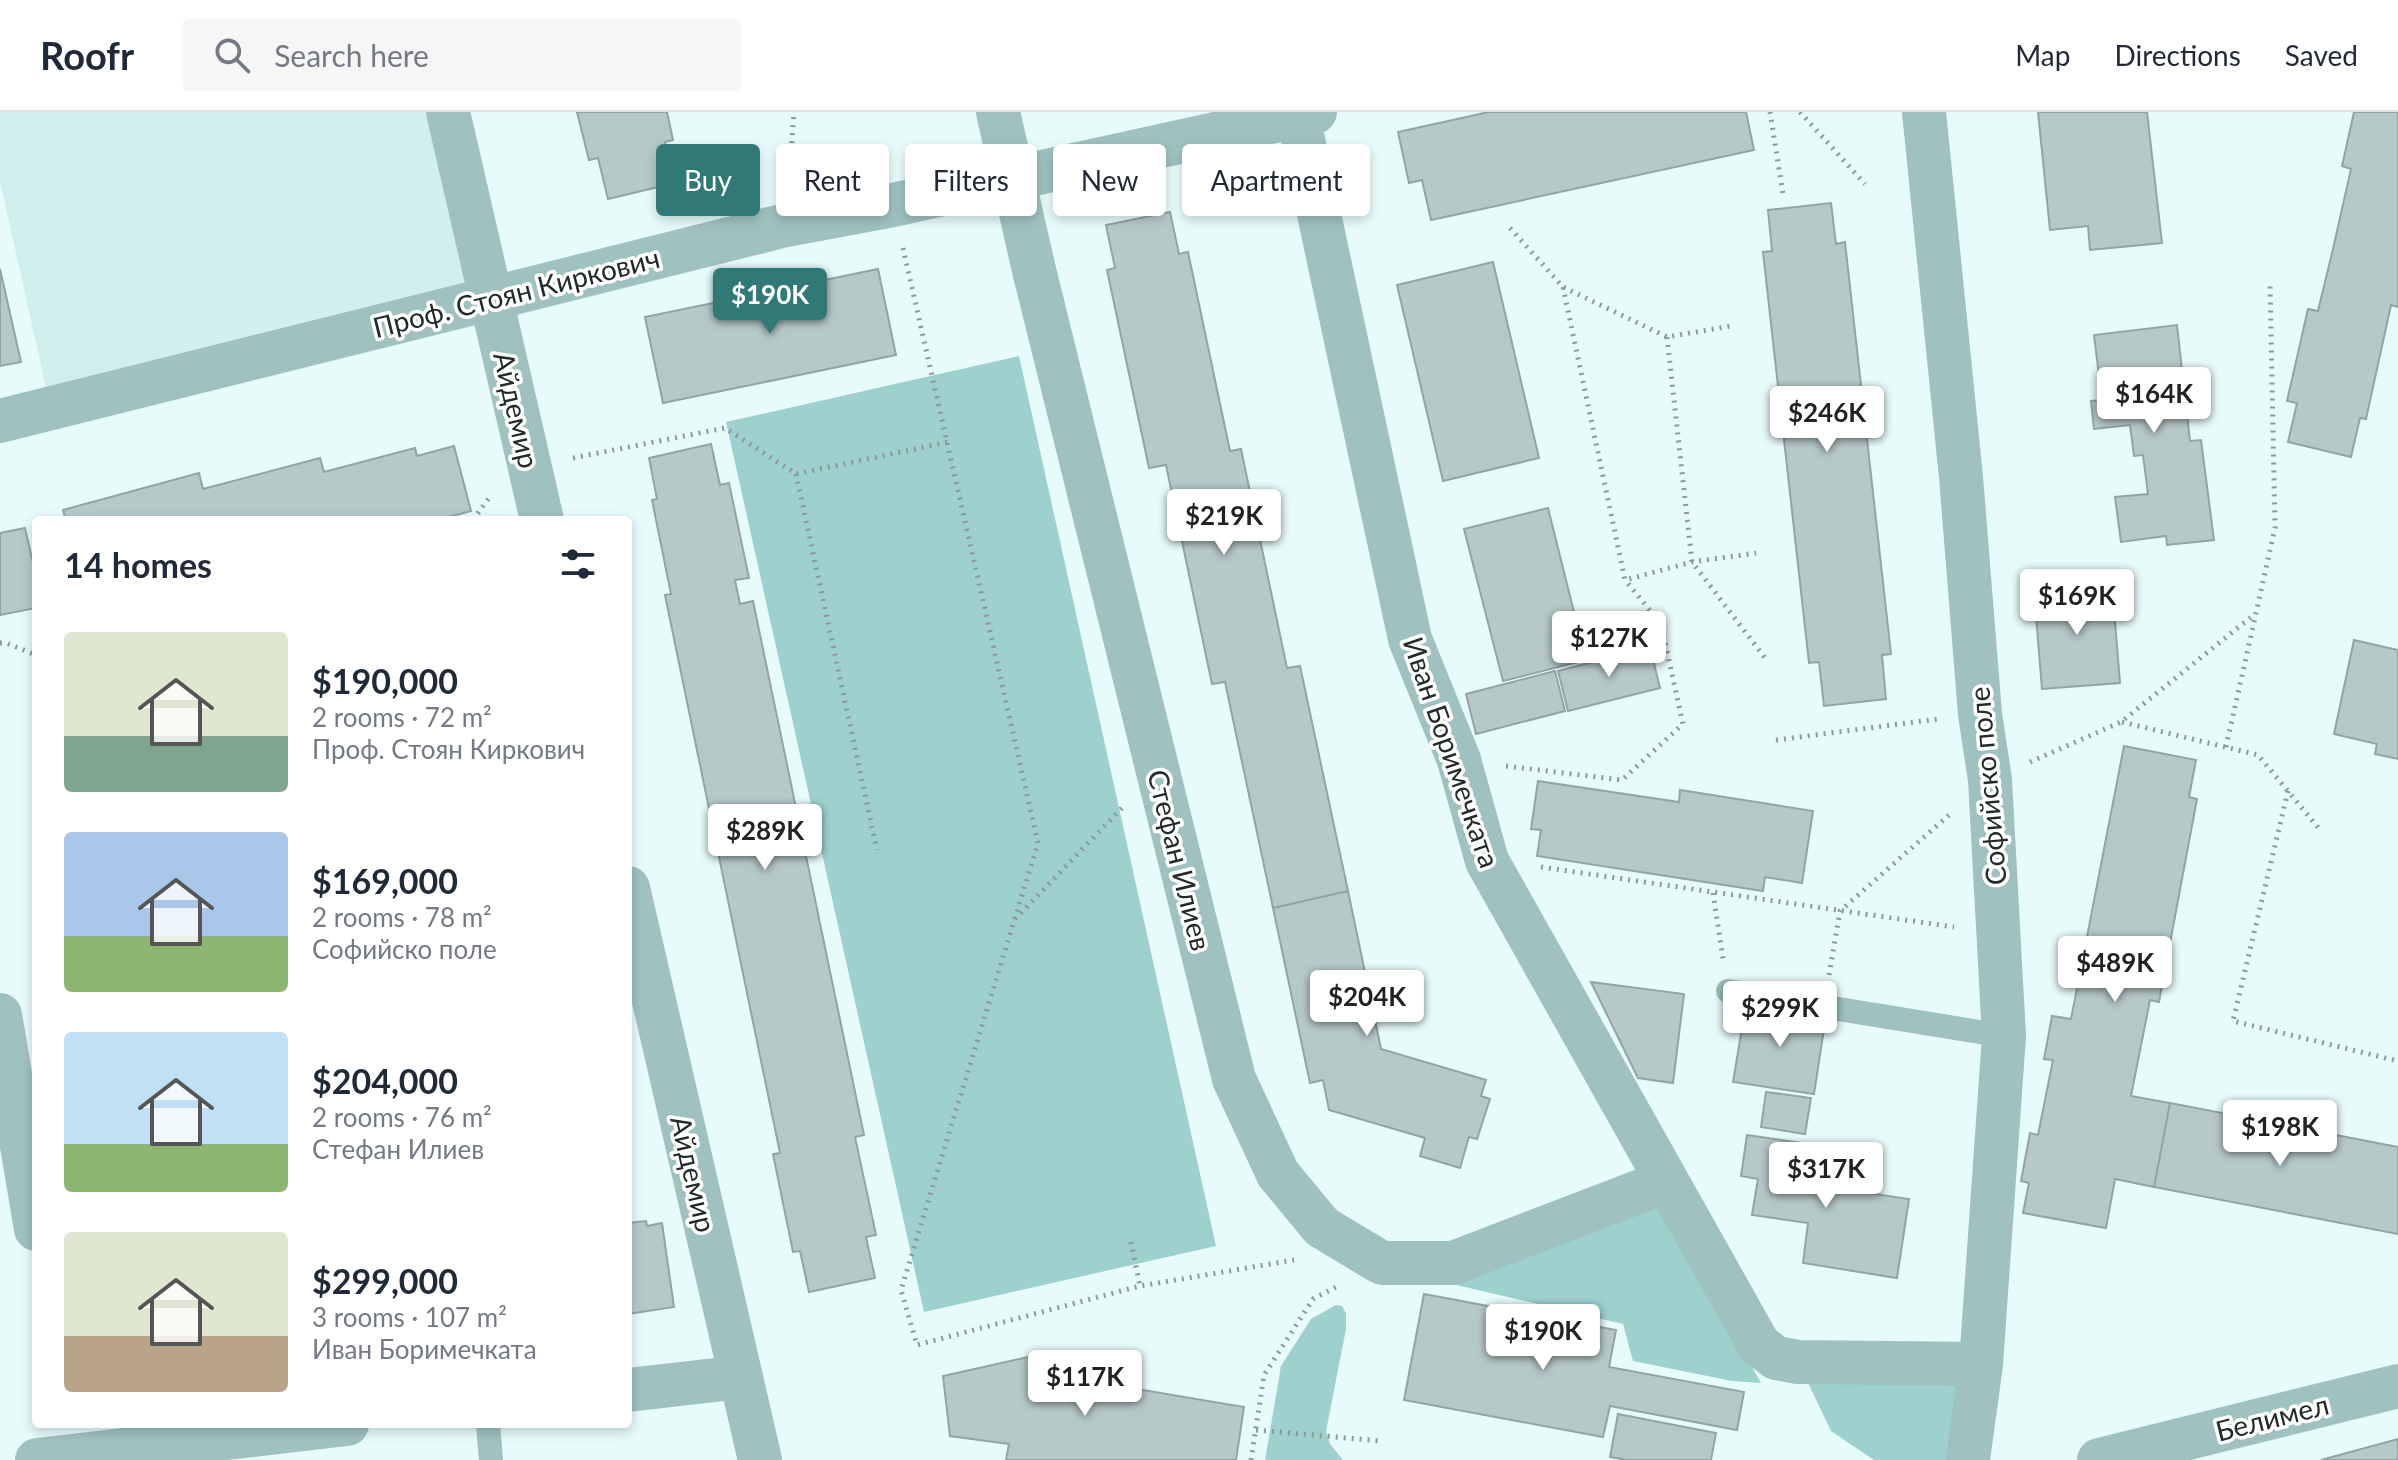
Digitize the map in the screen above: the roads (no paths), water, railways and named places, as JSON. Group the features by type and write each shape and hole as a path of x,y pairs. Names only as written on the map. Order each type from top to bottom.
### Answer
{"street":[{"name":"Айдемир","path":"448,112 541,516"},
{"name":"Стефан Илиев","path":"998,112 1005,144"},
{"name":"Софийско поле","path":"1924,112 1961,477 1980,714 1990,780 2004,1036 1981,1364 1968,1460"},
{"name":"Проф. Стоян Киркович","path":"1037,173 1307,114"},
{"name":"Иван Боримечката","path":"1307,114 1410,639 1459,760 1487,861 1759,1345 1776,1358 1798,1362 1981,1364"},
{"name":"Проф. Стоян Киркович","path":"0,421 786,225 905,202"},
{"name":"Стефан Илиев","path":"1021,216 1234,1079 1278,1174 1322,1227 1382,1263 1453,1263 1667,1181"},
{"name":"Айдемир","path":"632,905 760,1460"},
{"path":"0,1015 32,1205"},
{"path":"632,1390 741,1377"},
{"name":"Белимел","path":"2099,1460 2398,1386"},
{"path":"64,1450 303,1428"}],"lane":[{"path":"1728,991 2004,1036"},
{"path":"488,1428 491,1460"}]}
